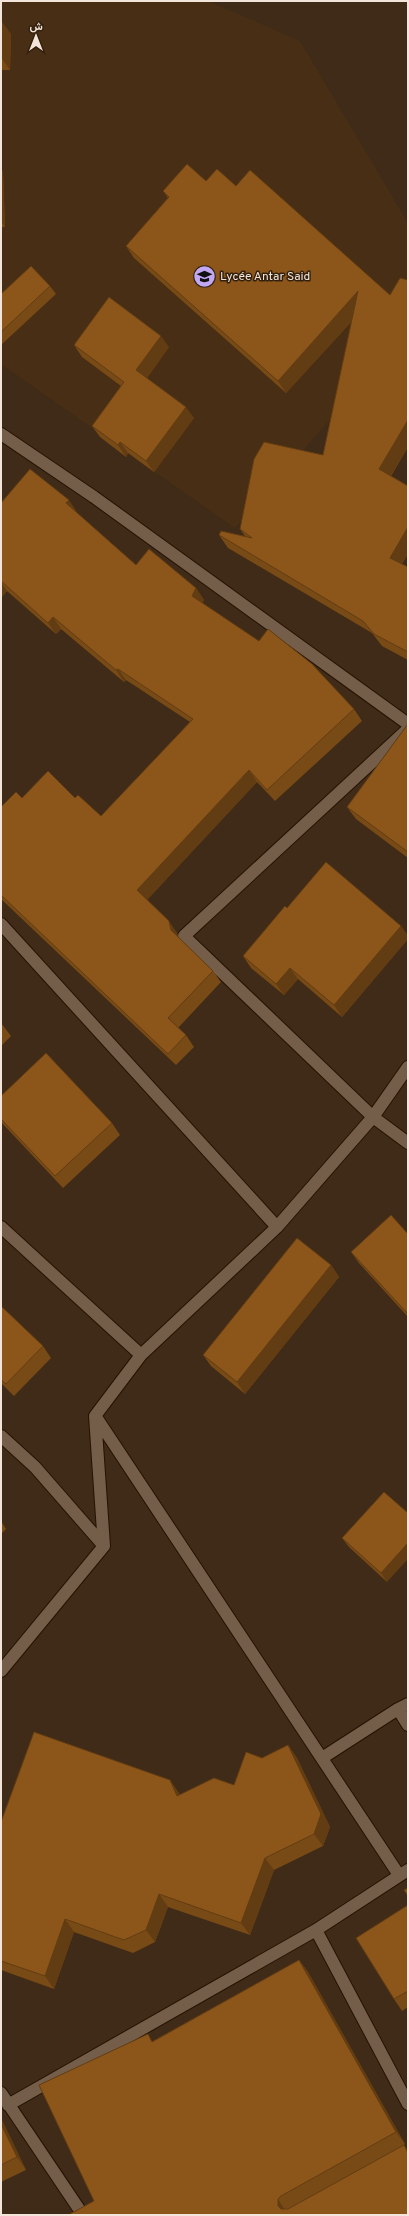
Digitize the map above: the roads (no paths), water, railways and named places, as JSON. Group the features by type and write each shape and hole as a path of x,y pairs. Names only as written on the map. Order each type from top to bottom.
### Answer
{"street":[{"path":"1,434 94,497 408,724"},
{"path":"408,728 184,936 373,1117 408,1143"},
{"path":"1,924 277,1227"},
{"path":"1,1671 104,1546 95,1416 141,1355 277,1227 373,1117 408,1067"},
{"path":"1,1227 141,1355"},
{"path":"8,2105 316,1930 404,1873 322,1758 95,1416"},
{"path":"1,1436 34,1467 104,1546"},
{"path":"322,1758 403,1706 408,1725"},
{"path":"316,1930 408,2104"},
{"path":"1,2093 83,2215"}],"place":[{"name":"Lycée Antar Said","path":"204,277"}]}
